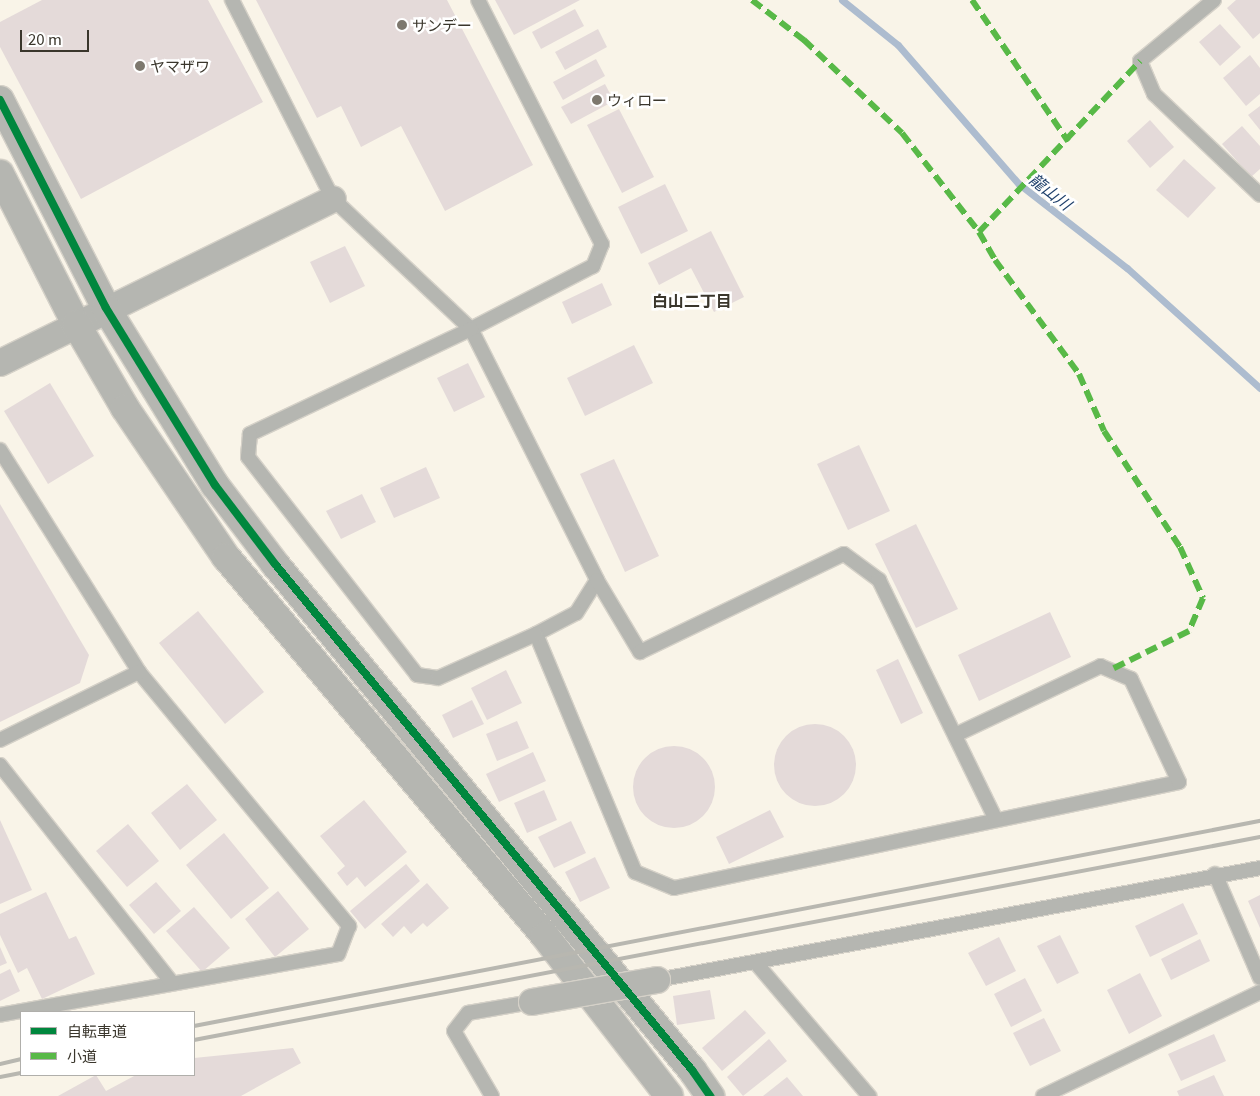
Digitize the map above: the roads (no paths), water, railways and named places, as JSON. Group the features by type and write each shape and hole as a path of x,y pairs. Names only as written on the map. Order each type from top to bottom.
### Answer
{"street":[{"path":"0,100 106,308 215,485 275,564 692,1070 710,1096"},
{"path":"0,174 76,324 125,408 226,557 545,936 669,1096"},
{"path":"0,363 106,308 333,199"},
{"path":"532,1002 657,980"}],"lane":[{"path":"232,0 333,199 471,329 597,580 640,652 844,554 879,580 996,818"},
{"path":"478,0 602,244 594,266 471,329 250,434 248,457 417,675 438,678 536,634 576,613 597,580"},
{"path":"1214,0 1140,61 1154,94 1258,190"},
{"path":"0,450 139,672 350,926 338,954 22,1011"},
{"path":"536,634 635,872 674,888 996,818 1179,782 1131,679 1101,666 955,735"},
{"path":"0,740 139,672"},
{"path":"0,766 172,983"},
{"path":"657,980 756,963 1215,874 1260,868"},
{"path":"1215,874 1260,978"},
{"path":"756,963 869,1096"},
{"path":"1043,1096 1260,992"},
{"path":"492,1096 454,1031 468,1013 532,1002"},
{"path":"0,1015 20,1011"}],"waterway":[{"name":"龍山川","path":"842,0 898,45 1019,184 1127,268 1260,388"}],"railway":[{"path":"195,1026 1260,821"},
{"path":"195,1040 1260,837"},
{"path":"0,1064 20,1059"},
{"path":"0,1077 20,1073"}],"place":[{"name":"サンデー","path":"402,25"},
{"name":"ヤマザワ","path":"140,66"},
{"name":"ウィロー","path":"597,100"}],"district":[{"name":"白山二丁目","path":"692,300"}]}
